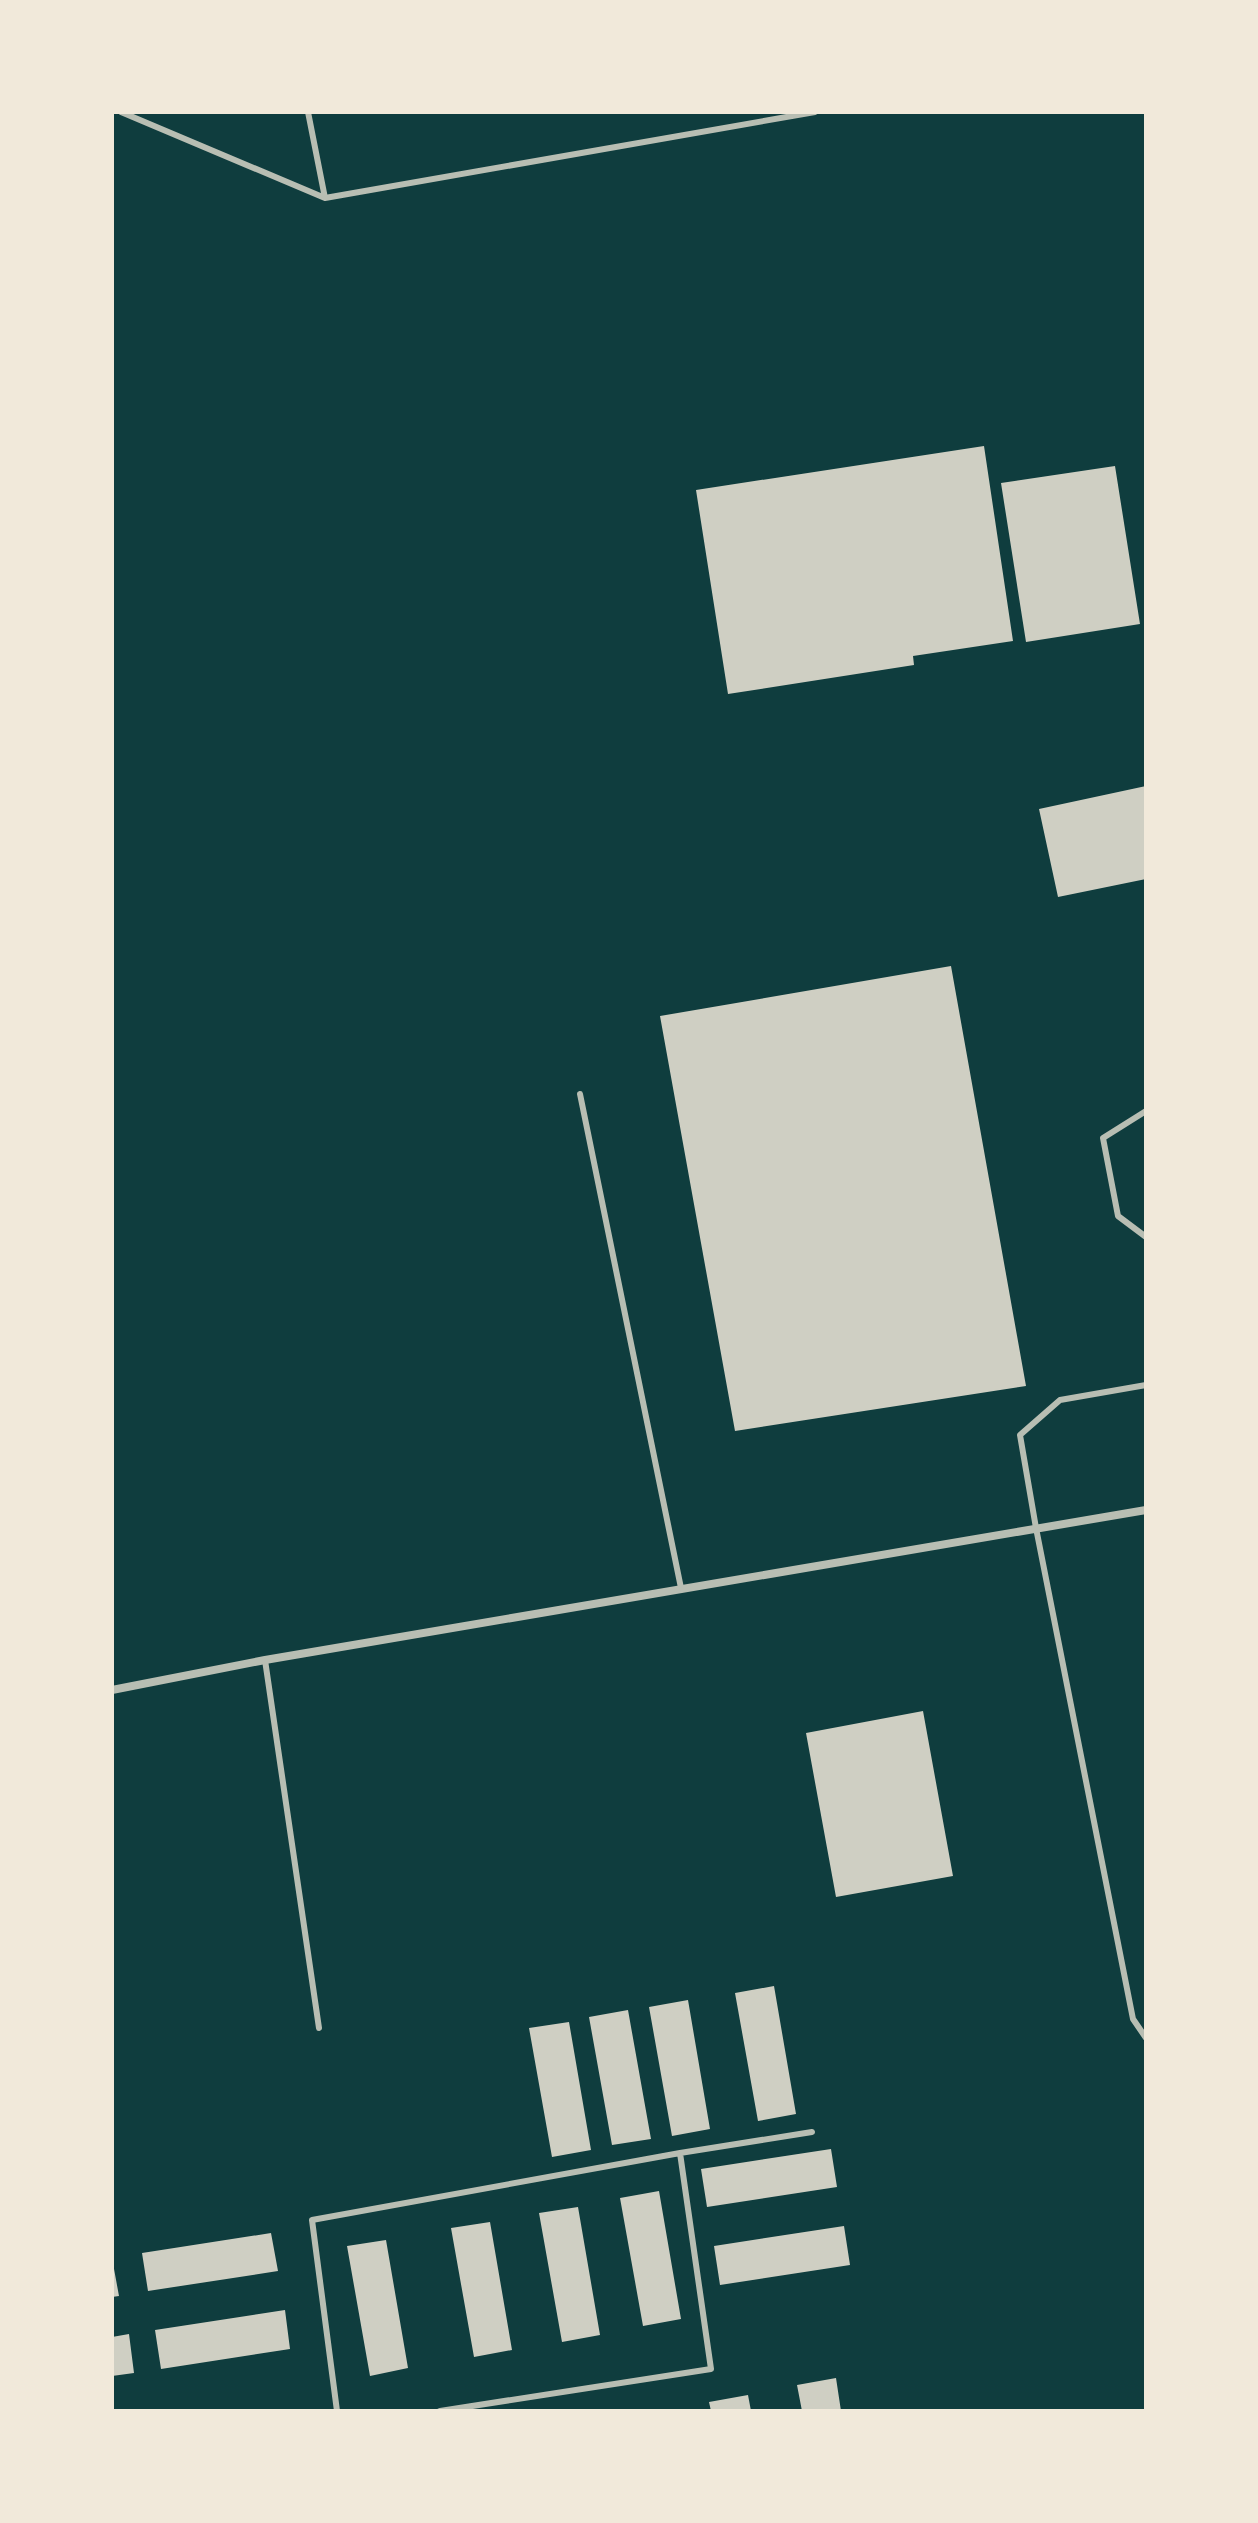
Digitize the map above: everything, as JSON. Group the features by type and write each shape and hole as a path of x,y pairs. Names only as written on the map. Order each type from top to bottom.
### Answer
{"street":[{"path":"112,1690 265,1660 1146,1510"}],"lane":[{"path":"121,112 325,198 815,112"},
{"path":"308,112 325,198"},
{"path":"580,1094 681,1588"},
{"path":"1146,1111 1103,1138 1118,1216 1146,1237"},
{"path":"1146,1385 1060,1400 1020,1435 1133,2019 1146,2038"},
{"path":"265,1660 319,2028"},
{"path":"337,2411 312,2220 812,2132"},
{"path":"440,2411 711,2369 680,2153"}],"building":[{"path":"984,446 1013,641 913,656 914,665 728,694 696,490"},
{"path":"1115,466 1140,624 1026,642 1001,483"},
{"path":"1146,786 1146,879 1058,897 1039,809"},
{"path":"951,966 1026,1386 735,1431 660,1016"},
{"path":"923,1711 953,1876 836,1897 806,1733"},
{"path":"774,1986 796,2114 758,2121 735,1993"},
{"path":"688,2000 710,2129 672,2136 649,2007"},
{"path":"628,2010 651,2139 612,2145 589,2017"},
{"path":"569,2022 591,2150 552,2157 529,2028"},
{"path":"831,2149 837,2187 707,2207 701,2169"},
{"path":"659,2191 681,2319 643,2326 620,2198"},
{"path":"578,2207 600,2335 562,2342 539,2213"},
{"path":"490,2222 512,2350 474,2357 451,2228"},
{"path":"844,2226 850,2265 720,2285 714,2246"},
{"path":"271,2233 278,2271 148,2291 142,2253"},
{"path":"386,2240 408,2368 370,2376 347,2246"},
{"path":"112,2258 119,2296 112,2297"},
{"path":"285,2310 290,2349 161,2369 155,2330"},
{"path":"129,2334 134,2373 112,2376 112,2337"},
{"path":"836,2378 841,2411 802,2411 797,2385"},
{"path":"748,2395 751,2411 711,2411 709,2402"}]}
